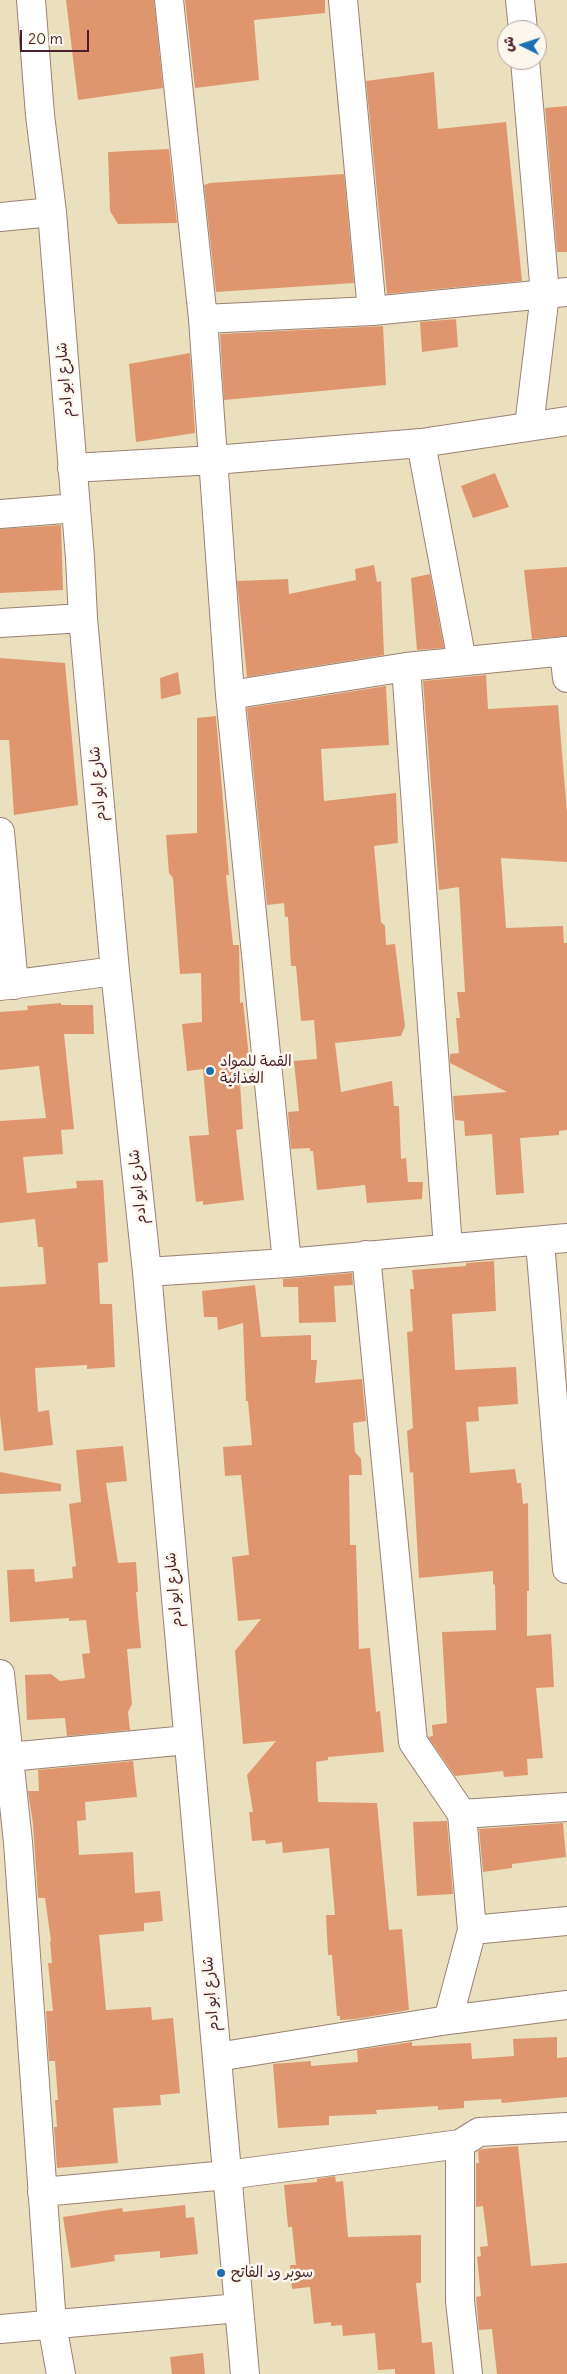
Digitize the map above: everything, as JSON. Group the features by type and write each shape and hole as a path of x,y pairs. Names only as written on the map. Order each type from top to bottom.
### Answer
{"street":[{"name":"شارع ابو ادم","path":"31,0 40,115 52,212 83,618 115,971 147,1272 187,1740 245,2374"},
{"path":"169,0 203,319 230,694 287,1263"},
{"path":"343,0 372,310"},
{"path":"520,0 522,20"},
{"path":"526,70 556,293 529,426"},
{"path":"0,217 52,212"},
{"path":"203,319 372,310 556,293"},
{"path":"72,468 214,460 421,443 567,421"},
{"path":"421,443 462,661"},
{"path":"0,514 76,508"},
{"path":"0,623 83,618"},
{"path":"230,694 406,666 566,651 567,678"},
{"path":"406,666 448,1248"},
{"path":"0,832 7,985 115,971"},
{"path":"147,1272 287,1263 448,1248 540,1242 567,1238"},
{"path":"540,1242 567,1569"},
{"path":"366,1255 412,1742 462,1814 472,1930 448,2020"},
{"path":"0,1674 2,1715 10,1757 9,1843 42,2192 52,2325 61,2374"},
{"path":"10,1757 187,1740"},
{"path":"462,1814 567,1807"},
{"path":"472,1930 567,1921"},
{"path":"217,2057 448,2020 567,2005"},
{"path":"42,2192 227,2175 460,2144 479,2132 567,2127"},
{"path":"460,2144 460,2301 468,2374"},
{"path":"0,2329 239,2308"}],"building":[{"path":"66,0 154,0 163,88 78,100"},
{"path":"185,0 325,0 325,13 254,20 259,80 195,88"},
{"path":"434,72 438,129 506,122 522,281 387,294 366,81"},
{"path":"567,106 567,252 557,252 545,108"},
{"path":"169,149 177,223 118,224 110,211 108,152"},
{"path":"344,174 354,283 216,292 204,185 210,183"},
{"path":"456,319 458,347 422,352 420,322"},
{"path":"383,326 386,385 224,400 220,334"},
{"path":"190,353 195,433 136,442 129,364"},
{"path":"495,473 509,507 473,518 461,486"},
{"path":"61,525 63,590 0,593 0,529"},
{"path":"374,565 377,582 381,581 384,655 247,677 237,581 288,579 289,594 356,580 355,569"},
{"path":"567,567 567,636 532,639 524,570"},
{"path":"430,574 444,648 417,650 411,578"},
{"path":"0,658 65,663 78,805 14,815 9,740 0,740"},
{"path":"178,672 181,694 161,699 160,678"},
{"path":"486,675 488,709 558,705 567,812 567,862 501,858 506,928 563,926 564,943 567,943 567,1130 559,1131 559,1135 520,1138 524,1193 496,1195 492,1134 465,1136 464,1121 455,1120 453,1096 507,1092 450,1063 450,1054 459,1053 456,1018 460,1018 457,992 465,992 459,887 439,890 423,681"},
{"path":"386,686 389,745 321,749 324,801 396,793 398,843 374,846 381,922 385,926 386,945 395,944 405,1026 401,1036 335,1043 341,1092 392,1081 394,1106 399,1106 401,1159 406,1158 408,1182 423,1182 422,1199 367,1203 365,1185 317,1190 313,1151 310,1151 310,1148 291,1149 288,1112 299,1111 294,1061 317,1059 314,1020 301,1021 296,966 291,966 288,917 285,917 284,903 267,905 247,708"},
{"path":"216,716 229,875 226,875 233,945 239,945 240,1003 243,1002 250,1066 239,1068 243,1129 236,1130 244,1200 203,1205 203,1201 196,1202 189,1136 209,1135 203,1069 187,1071 182,1024 202,1022 201,973 180,974 173,878 169,873 166,835 197,833 197,718"},
{"path":"61,1003 61,1005 93,1005 94,1034 64,1034 74,1129 61,1130 63,1154 23,1157 27,1193 77,1188 76,1181 103,1180 108,1262 98,1263 100,1304 112,1304 115,1367 87,1369 87,1365 35,1368 38,1412 49,1410 53,1445 4,1451 0,1415 0,1287 46,1284 43,1247 38,1247 35,1219 0,1223 0,1121 46,1118 39,1066 0,1070 0,1012 28,1010 27,1006"},
{"path":"494,1261 496,1311 452,1314 455,1370 516,1367 518,1404 478,1407 479,1421 466,1422 470,1473 515,1469 517,1483 521,1483 523,1504 528,1503 529,1591 527,1591 527,1636 551,1634 554,1687 536,1688 543,1758 527,1759 528,1775 504,1777 503,1771 455,1776 428,1737 433,1736 432,1725 447,1723 442,1632 496,1630 495,1585 493,1584 493,1571 419,1578 413,1472 410,1473 407,1431 413,1428 407,1332 413,1331 410,1289 414,1289 412,1270 466,1266 466,1263"},
{"path":"352,1273 353,1285 334,1286 336,1322 299,1323 298,1287 283,1287 283,1279"},
{"path":"255,1285 261,1337 311,1335 311,1360 317,1360 315,1383 362,1379 366,1421 353,1423 355,1452 361,1459 362,1475 349,1475 350,1545 356,1545 359,1649 370,1648 376,1712 380,1711 384,1752 328,1757 328,1760 316,1762 318,1802 377,1803 389,1930 402,1929 409,2010 340,2020 340,2016 337,2016 332,1955 328,1955 326,1915 335,1915 329,1848 283,1853 282,1842 266,1844 265,1840 252,1841 249,1812 253,1812 247,1775 276,1741 243,1744 235,1651 261,1619 238,1621 232,1557 249,1555 241,1475 225,1476 223,1447 252,1445 248,1401 246,1401 243,1323 218,1330 217,1317 204,1317 202,1291"},
{"path":"123,1446 127,1481 106,1483 118,1563 136,1562 138,1592 136,1592 141,1648 127,1649 132,1704 128,1712 130,1730 67,1736 65,1718 27,1720 25,1675 51,1674 60,1681 85,1678 82,1654 90,1653 86,1620 69,1621 69,1618 10,1622 7,1570 34,1569 35,1582 73,1578 72,1567 76,1566 69,1504 81,1502 76,1450"},
{"path":"0,1472 61,1484 61,1491 0,1494"},
{"path":"133,1761 137,1797 85,1802 86,1820 77,1821 79,1855 133,1852 135,1893 160,1891 163,1921 144,1923 144,1931 99,1935 106,2010 151,2007 152,2020 173,2018 180,2093 160,2095 161,2105 113,2108 118,2163 57,2168 54,2127 57,2127 55,2100 58,2100 55,2061 49,2061 46,2011 53,2011 48,1963 52,1963 51,1941 45,1898 38,1898 33,1824 28,1791 39,1791 38,1770"},
{"path":"447,1821 453,1894 417,1896 413,1822"},
{"path":"563,1823 566,1857 512,1864 512,1868 483,1872 479,1829"},
{"path":"557,2037 557,2058 567,2057 567,2097 502,2103 501,2099 464,2101 464,2108 438,2110 438,2106 376,2110 377,2114 329,2116 329,2125 278,2128 273,2064 311,2061 311,2066 358,2062 357,2050 412,2042 412,2046 471,2043 472,2059 514,2056 513,2039"},
{"path":"518,2146 531,2266 567,2263 567,2374 497,2374 492,2329 479,2330 476,2297 481,2296 477,2257 481,2256 480,2247 488,2246 483,2206 476,2207 476,2163 479,2163 478,2151"},
{"path":"335,2176 336,2182 343,2181 348,2237 421,2235 421,2283 416,2283 422,2343 432,2342 435,2374 395,2374 395,2369 378,2370 375,2333 343,2336 342,2325 331,2326 331,2322 314,2324 310,2287 292,2289 290,2265 296,2265 292,2227 288,2227 284,2185 317,2182 317,2179"},
{"path":"185,2205 186,2218 194,2217 198,2254 160,2258 160,2251 114,2255 115,2261 71,2268 63,2217 122,2208 123,2212"},
{"path":"203,2353 205,2374 172,2374 170,2357"}],"place":[{"name":"القمة للمواد الغذائية","path":"210,1071"},
{"name":"سوبر ود الفاتح","path":"221,2273"}]}
